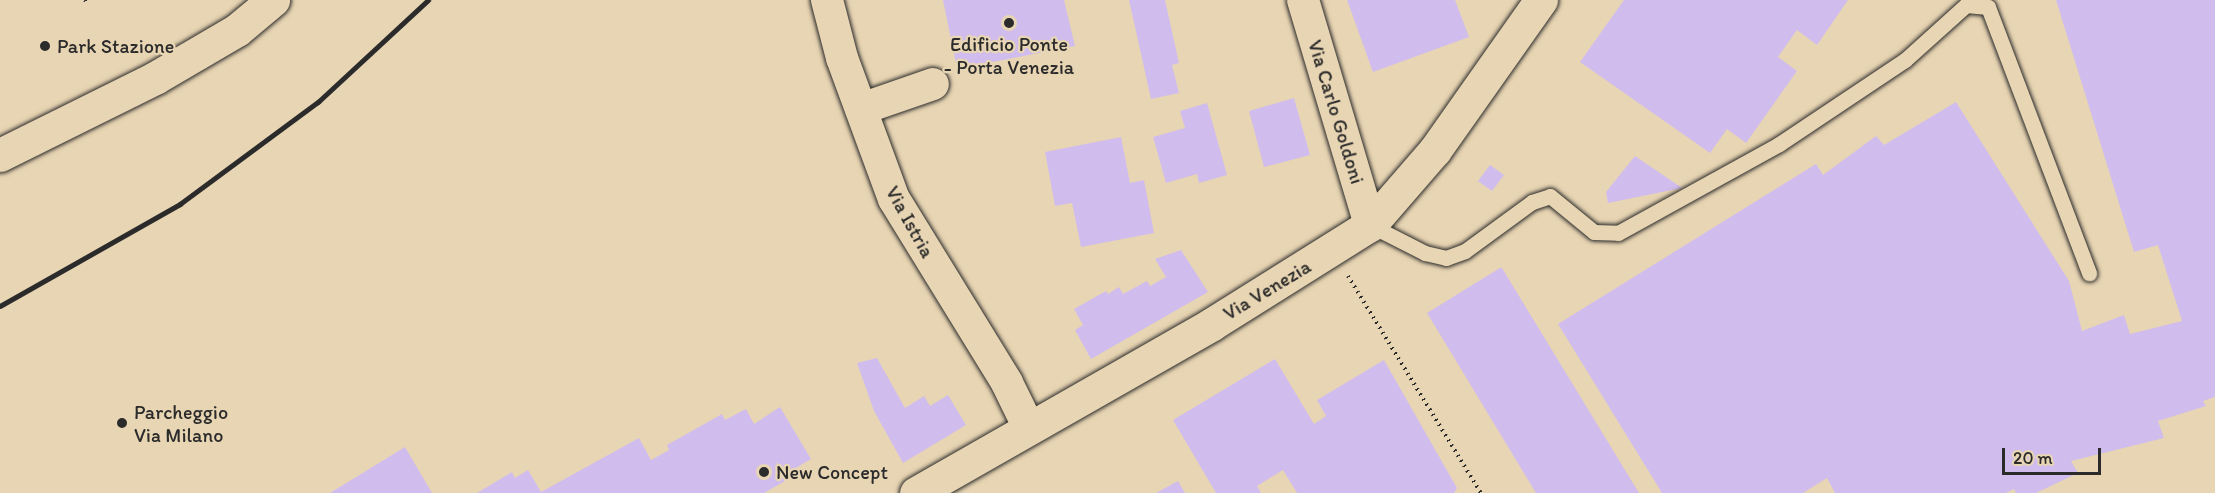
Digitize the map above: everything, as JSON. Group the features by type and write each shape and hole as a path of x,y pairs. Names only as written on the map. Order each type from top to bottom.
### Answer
{"street":[{"path":"0,155 155,78 237,30 273,0"},
{"name":"Via Istria","path":"828,0 842,58 894,199 1007,383 1029,428"},
{"name":"Via Carlo Goldoni","path":"1303,0 1370,225"},
{"name":"Via Venezia","path":"916,493 1332,251 1370,225 1435,150 1541,0"},
{"path":"861,109 933,84"}],"lane":[{"path":"1370,225 1425,253 1446,258 1466,251 1532,202 1550,196 1594,232 1618,233 1779,144 1905,60 1966,5 1988,7 2089,273"}],"path":[{"path":"1332,251 1481,493"}],"building":[{"name":"Edificio Ponte - Porta Venezia","path":"943,0 1064,0 1075,46 957,69"},
{"path":"1129,0 1165,0 1179,63 1172,65 1179,93 1151,99"},
{"path":"1347,0 1455,0 1469,37 1373,72"},
{"path":"1624,0 1848,0 1817,45 1797,30 1778,57 1797,71 1746,143 1727,129 1710,153 1580,62"},
{"path":"2056,0 2215,0 2215,397 2203,401 2206,406 2158,421 2164,438 2071,461 2078,473 2036,493 2016,493 2014,489 2006,493 1835,493 1827,478 1803,493 1662,493 1558,324 1816,164 1823,175 1876,136 1884,145 1956,102 2069,281 2082,331 2124,315 2130,334 2182,321 2158,245 2134,252"},
{"path":"1294,98 1310,155 1264,167 1249,111"},
{"path":"1207,103 1227,175 1199,183 1197,174 1166,183 1153,137 1185,128 1180,111"},
{"path":"1121,137 1130,183 1144,180 1154,233 1081,247 1072,203 1055,206 1045,152"},
{"path":"1635,156 1682,188 1608,203 1606,192"},
{"path":"1490,165 1504,175 1492,191 1478,181"},
{"path":"1181,250 1208,292 1091,359 1075,330 1083,325 1074,309 1106,291 1108,294 1119,287 1123,294 1147,281 1150,286 1166,277 1155,259"},
{"path":"1500,268 1639,493 1536,493 1427,313"},
{"path":"877,358 905,408 924,396 930,406 948,395 966,425 903,463 874,411 857,363"},
{"path":"1275,359 1314,424 1326,416 1317,400 1384,360 1457,488 1454,493 1297,493 1283,470 1257,486 1261,493 1216,493 1173,420"},
{"path":"780,407 811,459 782,476 785,481 764,493 477,493 512,472 515,478 528,470 541,492 639,438 651,460 669,450 667,445 722,414 725,420 746,409 754,424"},
{"path":"405,447 432,493 330,493"},
{"path":"1178,481 1185,493 1156,493"}],"railway":[{"path":"0,306 180,204 318,102 428,0"}],"place":[{"name":"Edificio Ponte - Porta Venezia","path":"1009,23"},
{"name":"Park Stazione","path":"45,46"},
{"name":"Parcheggio Via Milano","path":"122,423"},
{"name":"New Concept","path":"764,472"}]}
